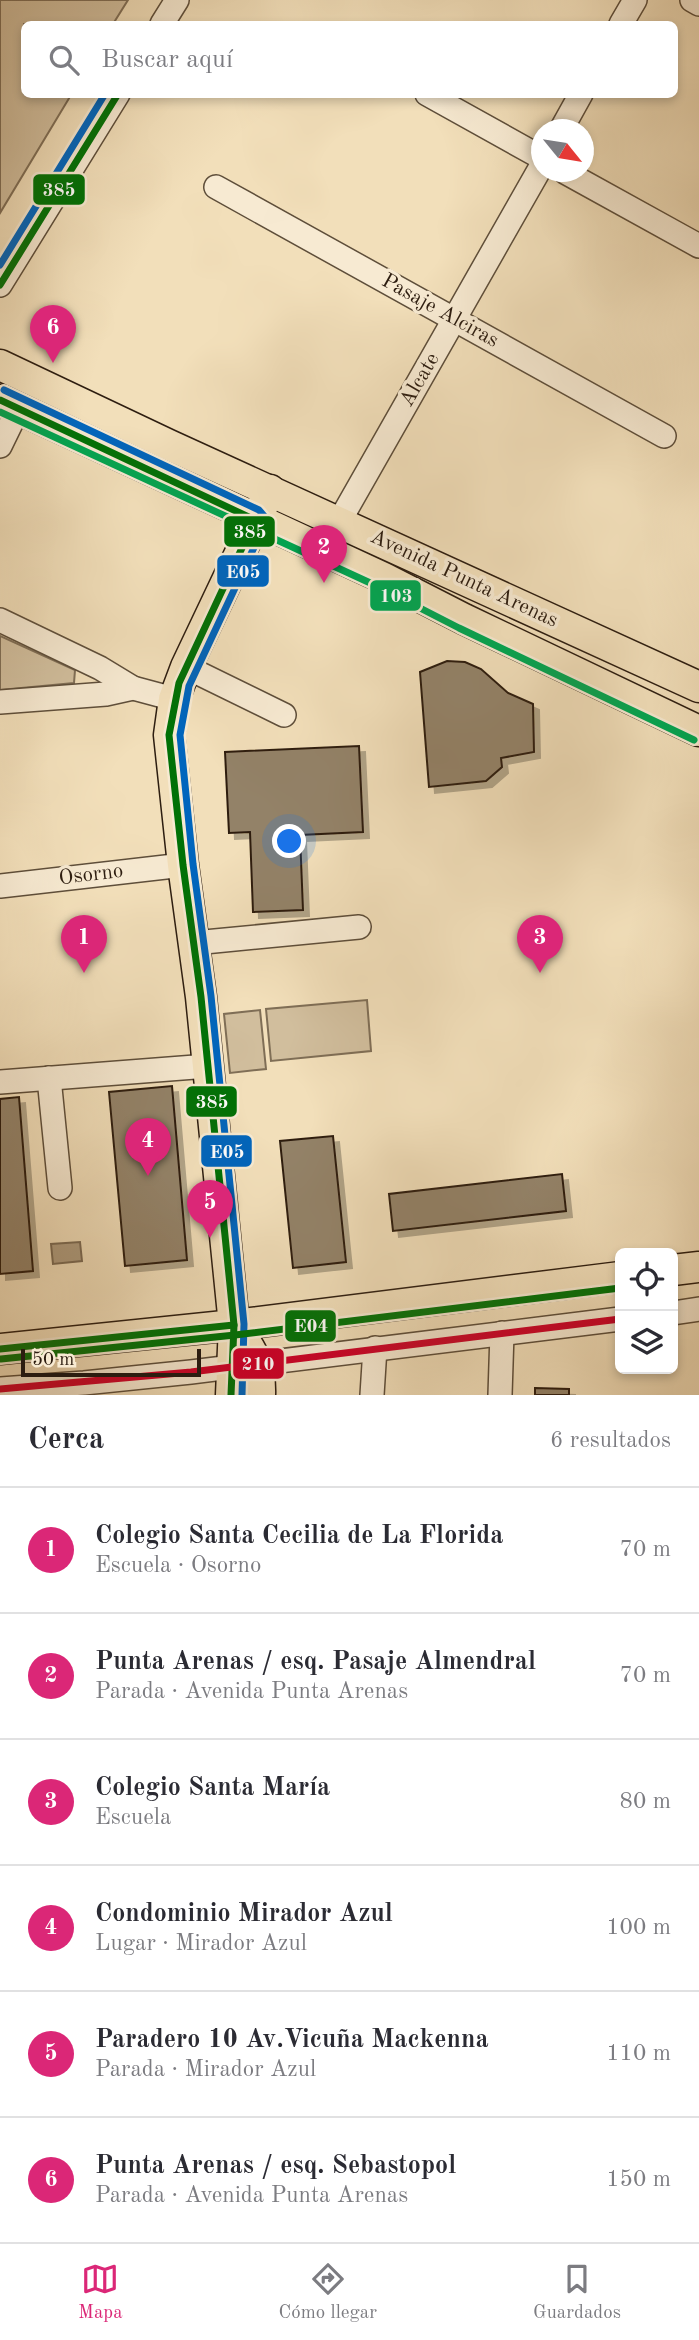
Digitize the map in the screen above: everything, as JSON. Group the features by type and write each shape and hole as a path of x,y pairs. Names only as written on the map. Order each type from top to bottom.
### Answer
{"main road":[{"name":"Avenida Punta Arenas","path":"0,365 699,687"},
{"name":"Avenida Punta Arenas","path":"9,405 384,578 699,731"},
{"path":"260,1395 241,1374 249,1345 234,1325 208,1066 169,735 174,699 186,667 270,490"},
{"path":"678,1269 699,1266"},
{"path":"0,1349 234,1325 615,1278"}],"street":[{"path":"164,21 177,0"},
{"path":"623,21 635,0"},
{"path":"692,0 699,4"},
{"path":"0,285 116,98"},
{"path":"434,98 531,152"},
{"path":"567,119 579,98"},
{"name":"Alcate","path":"339,522 531,182"},
{"path":"583,182 699,246"},
{"name":"Pasaje Alciras","path":"215,187 664,436"},
{"path":"0,446 9,405"},
{"path":"0,620 133,688 174,699"},
{"path":"186,667 284,715"},
{"path":"0,702 106,694 133,688"},
{"name":"Osorno","path":"0,886 183,865"},
{"path":"194,943 359,926"},
{"path":"0,1082 208,1066"},
{"path":"49,1078 60,1188"},
{"path":"678,1312 699,1310"},
{"path":"0,1389 21,1391 84,1383 241,1374 375,1348 615,1320"},
{"path":"500,1395 502,1333"},
{"path":"372,1395 375,1348"}],"shaded area":[{"path":"0,0 128,0 115,21 21,21 21,98 69,98 0,213"},
{"path":"0,636 75,670 74,683 0,690"},
{"path":"367,1000 371,1051 271,1061 266,1009"},
{"path":"260,1010 266,1069 230,1073 224,1014"},
{"path":"80,1242 82,1261 53,1264 51,1244"}],"building":[{"path":"447,661 465,662 481,669 508,693 533,704 534,752 501,758 502,767 486,781 429,787 420,672"},
{"path":"359,746 363,832 300,835 303,910 253,912 250,832 229,833 225,752"},
{"path":"172,1086 187,1260 125,1266 109,1092"},
{"path":"19,1097 33,1271 0,1274 0,1099"},
{"path":"333,1136 346,1262 293,1268 280,1141"},
{"path":"562,1174 566,1211 393,1231 389,1194"},
{"path":"535,1388 569,1389 569,1395 535,1395"}],"transit line":[{"name":"E05","path":"0,265 103,98"},
{"name":"385","path":"0,285 116,98"},
{"name":"E05","path":"4,390 259,510 265,517 265,524 189,686 180,735 193,864 211,996 244,1324 242,1395"},
{"name":"385","path":"0,400 255,520 179,683 169,735 201,997 234,1325 231,1395"},
{"name":"103","path":"0,412 379,587 694,740"},
{"name":"E04","path":"1,1359 235,1335 615,1289"},
{"name":"210","path":"0,1389 191,1372 615,1320"},
{"name":"385","path":"0,1349 234,1325"}],"place":[{"name":"Punta Arenas / esq. Sebastopol","path":"53,363"},
{"name":"Punta Arenas / esq. Pasaje Almendral","path":"324,583"},
{"name":"Colegio Santa Cecilia de La Florida","path":"84,973"},
{"name":"Colegio Santa María","path":"540,973"},
{"name":"Condominio Mirador Azul","path":"148,1176"},
{"name":"Paradero 10 Av.Vicuña Mackenna","path":"210,1238"}]}
